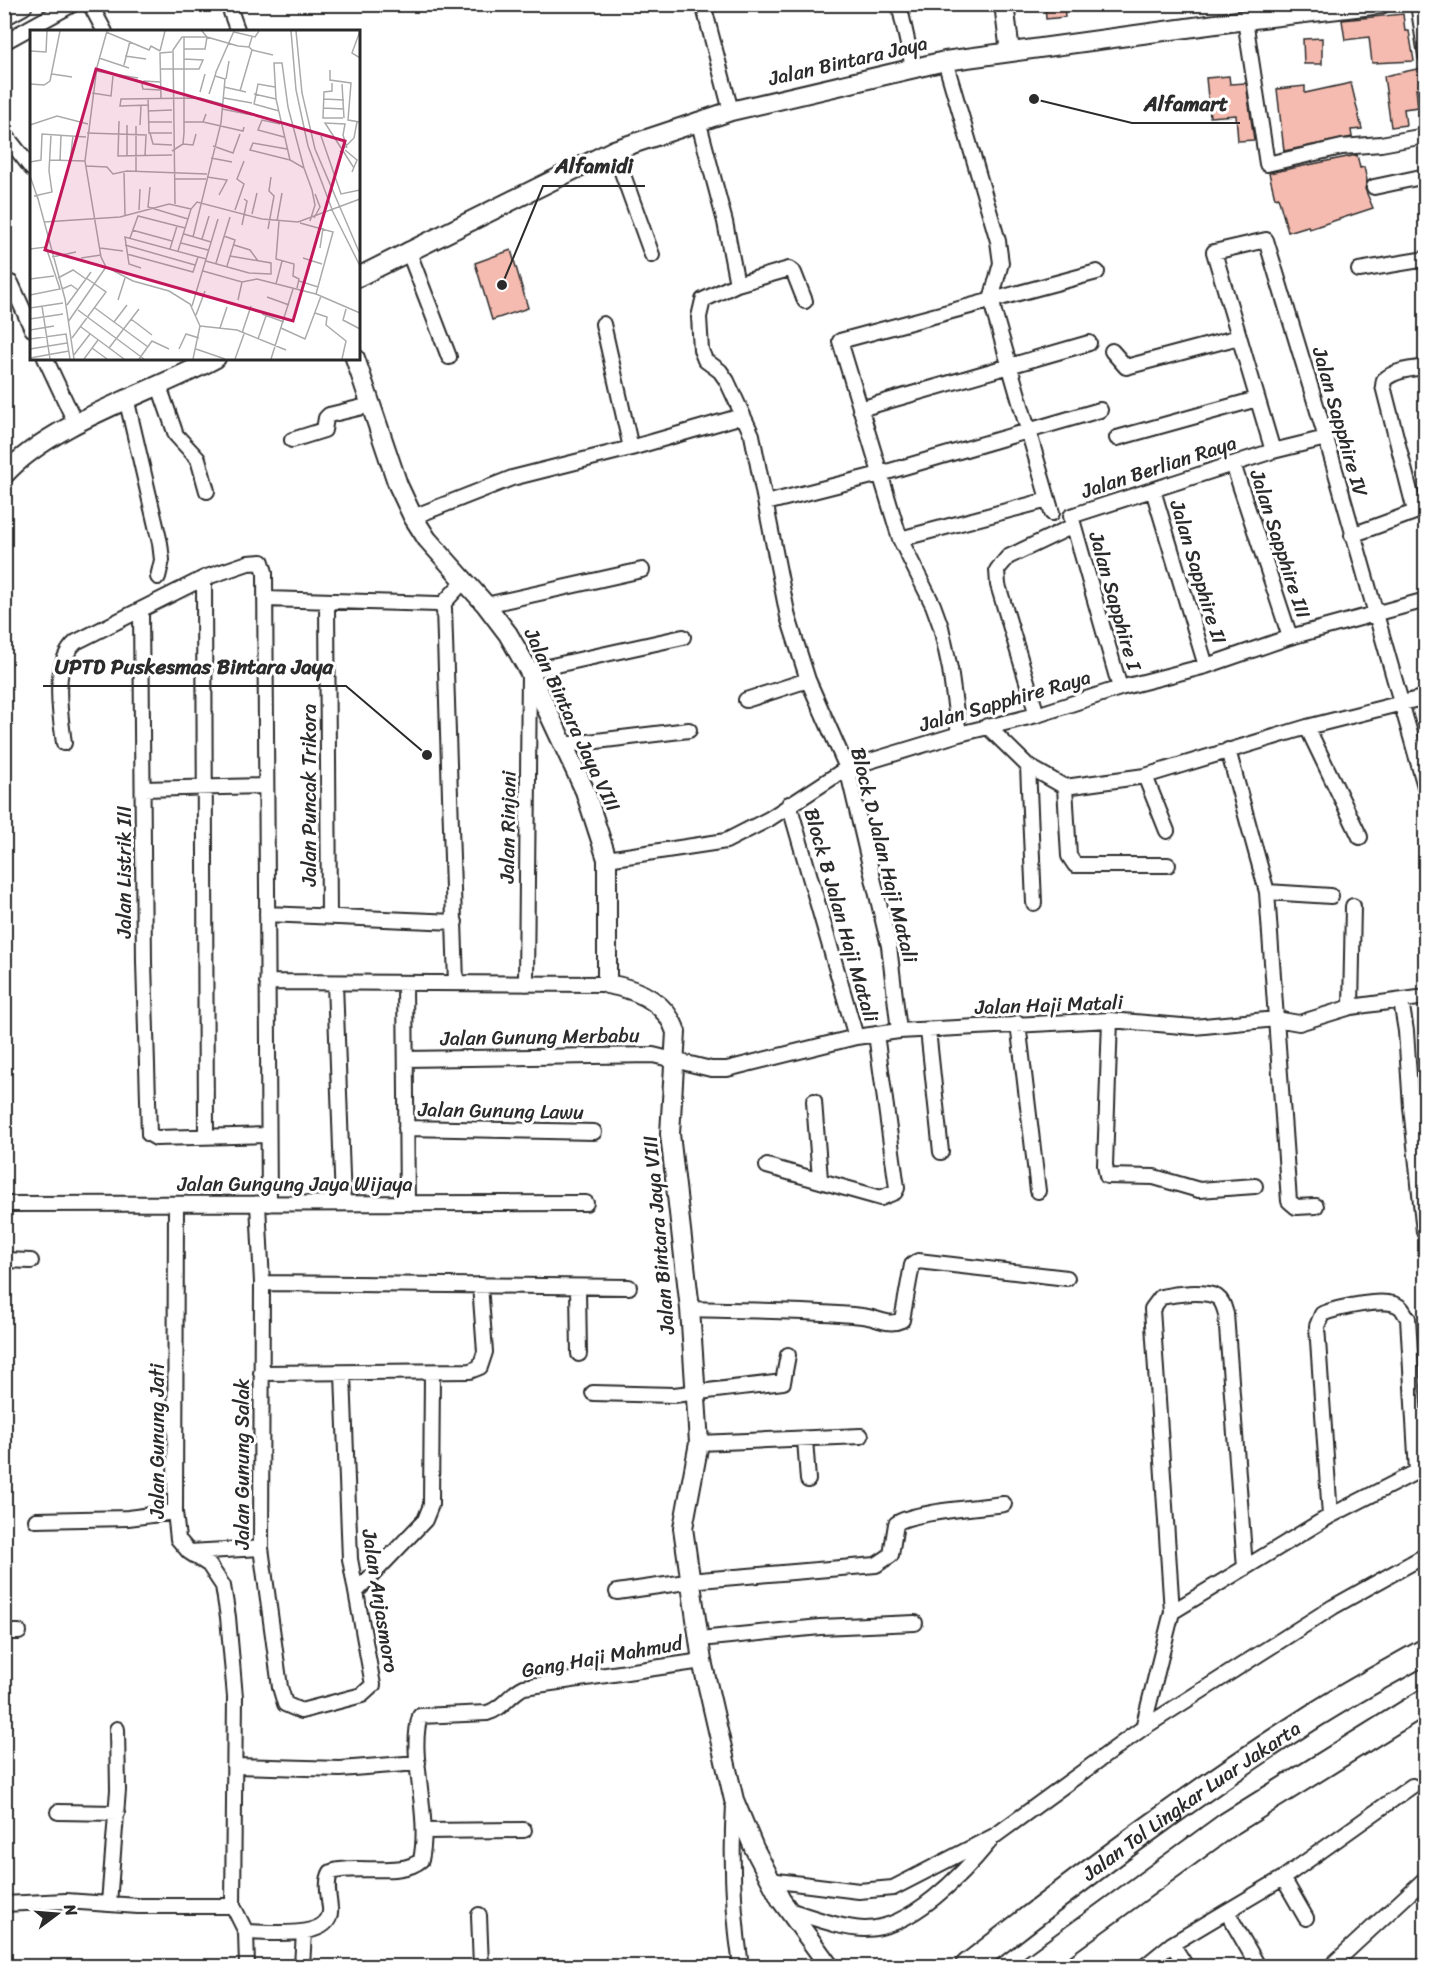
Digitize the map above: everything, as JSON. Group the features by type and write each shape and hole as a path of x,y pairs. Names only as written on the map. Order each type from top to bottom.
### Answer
{"highway":[{"name":"Jalan Tol Lingkar Luar Jakarta","path":"968,1966 1102,1862 1250,1758 1316,1714 1425,1651"},
{"name":"Jalan Tol Lingkar Luar Jakarta","path":"1034,1966 1227,1825 1425,1701"}],"street":[{"path":"4,18 24,7 23,4"},
{"path":"4,42 74,4"},
{"path":"90,4 104,30"},
{"path":"228,4 237,30"},
{"path":"703,4 731,111"},
{"path":"899,4 913,67"},
{"path":"1004,4 1010,52"},
{"name":"Jalan Bintara Jaya","path":"360,276 408,250 614,150 698,120 731,111 945,61 1381,4"},
{"path":"1418,4 1425,56"},
{"path":"1245,20 1267,164 1342,147 1381,144 1419,137"},
{"path":"900,539 1050,506 992,303 1001,264 998,241 945,61"},
{"path":"698,120 725,222 737,284 789,269 794,273 805,301"},
{"path":"4,133 30,166"},
{"path":"614,150 652,255"},
{"path":"1374,187 1425,176"},
{"name":"Jalan Sapphire IV","path":"1239,337 1214,252 1266,240 1326,438 1425,790"},
{"path":"408,250 450,357"},
{"path":"1359,270 1425,259"},
{"path":"959,734 950,669 941,627 933,605 900,539 840,341 992,303 1097,272"},
{"path":"11,283 30,325"},
{"name":"Block D Jalan Haji Matali","path":"737,284 703,300 699,317 699,340 705,360 720,371 727,381 741,416 752,435 781,588 808,680 846,768 889,946 899,1031"},
{"path":"603,324 631,448"},
{"path":"1112,351 1126,367 1239,337 1272,451"},
{"path":"860,409 1009,364 1089,343"},
{"path":"46,360 76,424"},
{"path":"4,475 33,451 76,424 127,402 212,360"},
{"name":"Jalan Bintara Jaya VIII","path":"356,360 398,485 413,517 427,539 463,582 486,605 508,634 529,671 594,812 607,859 607,984 620,986 659,1003 670,1017 676,1032 670,1134 690,1309 699,1443 683,1528 702,1660 734,1800 769,1880 829,1966"},
{"path":"1352,535 1420,510 1383,386 1384,380 1389,376 1408,369 1425,367"},
{"path":"159,386 176,435 198,459 207,491"},
{"path":"1118,438 1257,399"},
{"path":"127,402 160,543 162,560 158,578"},
{"path":"292,440 324,430 326,418 329,415 371,405"},
{"path":"766,503 880,474 1100,410"},
{"path":"413,517 512,478 631,448 741,416"},
{"name":"Jalan Berlian Raya","path":"1036,715 998,585 998,570 1008,557 1073,526 1071,516 1272,451 1326,438"},
{"name":"Jalan Sapphire III","path":"1233,464 1290,637"},
{"name":"Jalan Sapphire II","path":"1153,490 1206,666"},
{"name":"Jalan Sapphire I","path":"1073,526 1120,688"},
{"name":"Jalan Gunung Salak","path":"204,578 248,563 262,562 265,572 268,1135 262,1283 261,1548 280,1688 285,1704 301,1711"},
{"path":"486,605 642,570"},
{"path":"64,743 60,688 68,649 76,642 204,578 206,1135 268,1135"},
{"path":"266,599 442,605 463,582"},
{"name":"Jalan Sapphire Raya","path":"607,859 726,841 769,819 846,768 987,726 1036,715 1120,688 1206,666 1290,637 1425,600"},
{"name":"Jalan Puncak Trikora","path":"327,602 329,916"},
{"path":"442,605 446,612 456,983"},
{"name":"Jalan Listrik III","path":"141,610 146,1122 149,1134 156,1138 206,1135"},
{"path":"529,671 682,637"},
{"name":"Jalan Rinjani","path":"526,984 529,671"},
{"path":"746,700 808,680"},
{"path":"987,726 1028,766 1065,788 1145,776 1307,727 1425,697"},
{"path":"1307,727 1360,837"},
{"path":"563,745 689,730"},
{"path":"1228,750 1267,892 1289,1201 1296,1207 1316,1206"},
{"path":"1028,766 1034,903"},
{"path":"1145,776 1167,831"},
{"path":"143,789 266,786"},
{"path":"1065,788 1069,856 1075,865 1168,865"},
{"name":"Block B Jalan Haji Matali","path":"789,804 856,1037"},
{"path":"1267,892 1331,896"},
{"path":"1351,1007 1353,906"},
{"path":"267,914 455,922"},
{"path":"267,982 607,984"},
{"path":"335,983 344,1203"},
{"path":"405,983 407,1203"},
{"name":"Jalan Haji Matali","path":"675,1059 711,1069 727,1069 856,1037 899,1031 1018,1023 1110,1020 1194,1027 1276,1019 1299,1023 1351,1007 1425,997"},
{"path":"1401,1001 1406,1031 1424,1232"},
{"path":"1110,1020 1105,1165 1107,1176 1154,1177 1199,1190 1255,1186"},
{"path":"1018,1023 1038,1191"},
{"path":"928,1030 941,1152"},
{"path":"767,1166 820,1179 881,1198 892,1195 897,1188 876,1034"},
{"name":"Jalan Gunung Merbabu","path":"406,1059 653,1055 675,1059"},
{"path":"814,1101 820,1179"},
{"name":"Jalan Gunung Lawu","path":"406,1128 594,1132"},
{"name":"Jalan Gungung Jaya Wijaya","path":"4,1204 586,1203"},
{"name":"Jalan Gunung Jati","path":"176,1204 175,1512 178,1539 189,1552 209,1565 223,1586 235,1697 233,1906"},
{"path":"4,1260 31,1261"},
{"path":"690,1309 858,1315 886,1323 896,1323 902,1320 912,1265 918,1261 1067,1278"},
{"path":"262,1283 629,1287"},
{"path":"261,1373 432,1373 470,1371 480,1367 485,1352 480,1285"},
{"path":"578,1288 579,1354"},
{"path":"1143,1728 1172,1612 1152,1309 1161,1297 1208,1294 1217,1297 1223,1303 1226,1314 1245,1568"},
{"path":"1172,1612 1330,1516 1421,1469 1408,1318 1399,1306 1387,1302 1334,1309 1322,1314 1317,1326 1330,1516"},
{"path":"593,1393 674,1395 783,1382 788,1354"},
{"path":"356,1592 425,1520 431,1505 432,1373"},
{"name":"Jalan Anjasmoro","path":"301,1711 362,1695 373,1685 350,1559 343,1374"},
{"path":"699,1443 861,1436"},
{"path":"805,1439 808,1479"},
{"path":"617,1592 692,1581 876,1565 891,1555 898,1521 1004,1504"},
{"path":"36,1520 128,1518 175,1512"},
{"path":"189,1552 261,1548"},
{"path":"769,1880 878,1890 893,1888 934,1869 996,1835 1143,1728 1333,1607 1425,1555"},
{"path":"700,1640 820,1627 915,1623"},
{"name":"Gang Haji Mahmud","path":"418,1763 420,1716 487,1713 497,1710 513,1694 524,1687 702,1660"},
{"path":"109,1903 117,1813 117,1729"},
{"path":"234,1766 340,1769 418,1763 424,1803 421,1860 417,1864 331,1872 327,1878 329,1919 321,1928 304,1932 246,1932"},
{"path":"1146,1966 1172,1944 1283,1878 1412,1786"},
{"path":"734,1800 732,1838 735,1926 741,1966"},
{"path":"58,1812 117,1813"},
{"path":"424,1831 524,1830"},
{"path":"788,1910 846,1927 876,1929 907,1917 946,1886 996,1835"},
{"path":"934,1869 946,1886"},
{"path":"1283,1878 1306,1918"},
{"path":"1335,1965 1425,1878"},
{"path":"4,1904 66,1901 233,1906 246,1932 247,1966"},
{"path":"1227,1912 1258,1966"},
{"path":"478,1915 481,1966"},
{"path":"302,1966 304,1932"},
{"path":"1172,1944 1186,1966"}],"building":[{"path":"1045,4 1064,4 1065,17 1046,19"},
{"path":"1403,14 1405,31 1409,31 1414,61 1372,63 1369,37 1345,40 1342,20"},
{"path":"1322,38 1322,64 1304,64 1303,39"},
{"path":"1422,68 1425,88 1416,89 1418,107 1404,109 1406,125 1391,127 1384,76"},
{"path":"1229,76 1230,84 1246,83 1254,140 1238,141 1236,115 1210,117 1206,78"},
{"path":"1351,83 1362,129 1351,130 1352,137 1284,151 1277,89 1305,86 1305,93"},
{"path":"1357,155 1360,168 1364,167 1367,180 1365,189 1373,208 1309,229 1308,226 1288,232 1278,197 1275,198 1269,173"},
{"path":"511,250 528,308 492,320 475,263"}],"place":[{"name":"Alfamart","path":"1034,99"},
{"name":"Alfamidi","path":"502,285"},
{"name":"UPTD Puskesmas Bintara Jaya","path":"427,755"}]}
